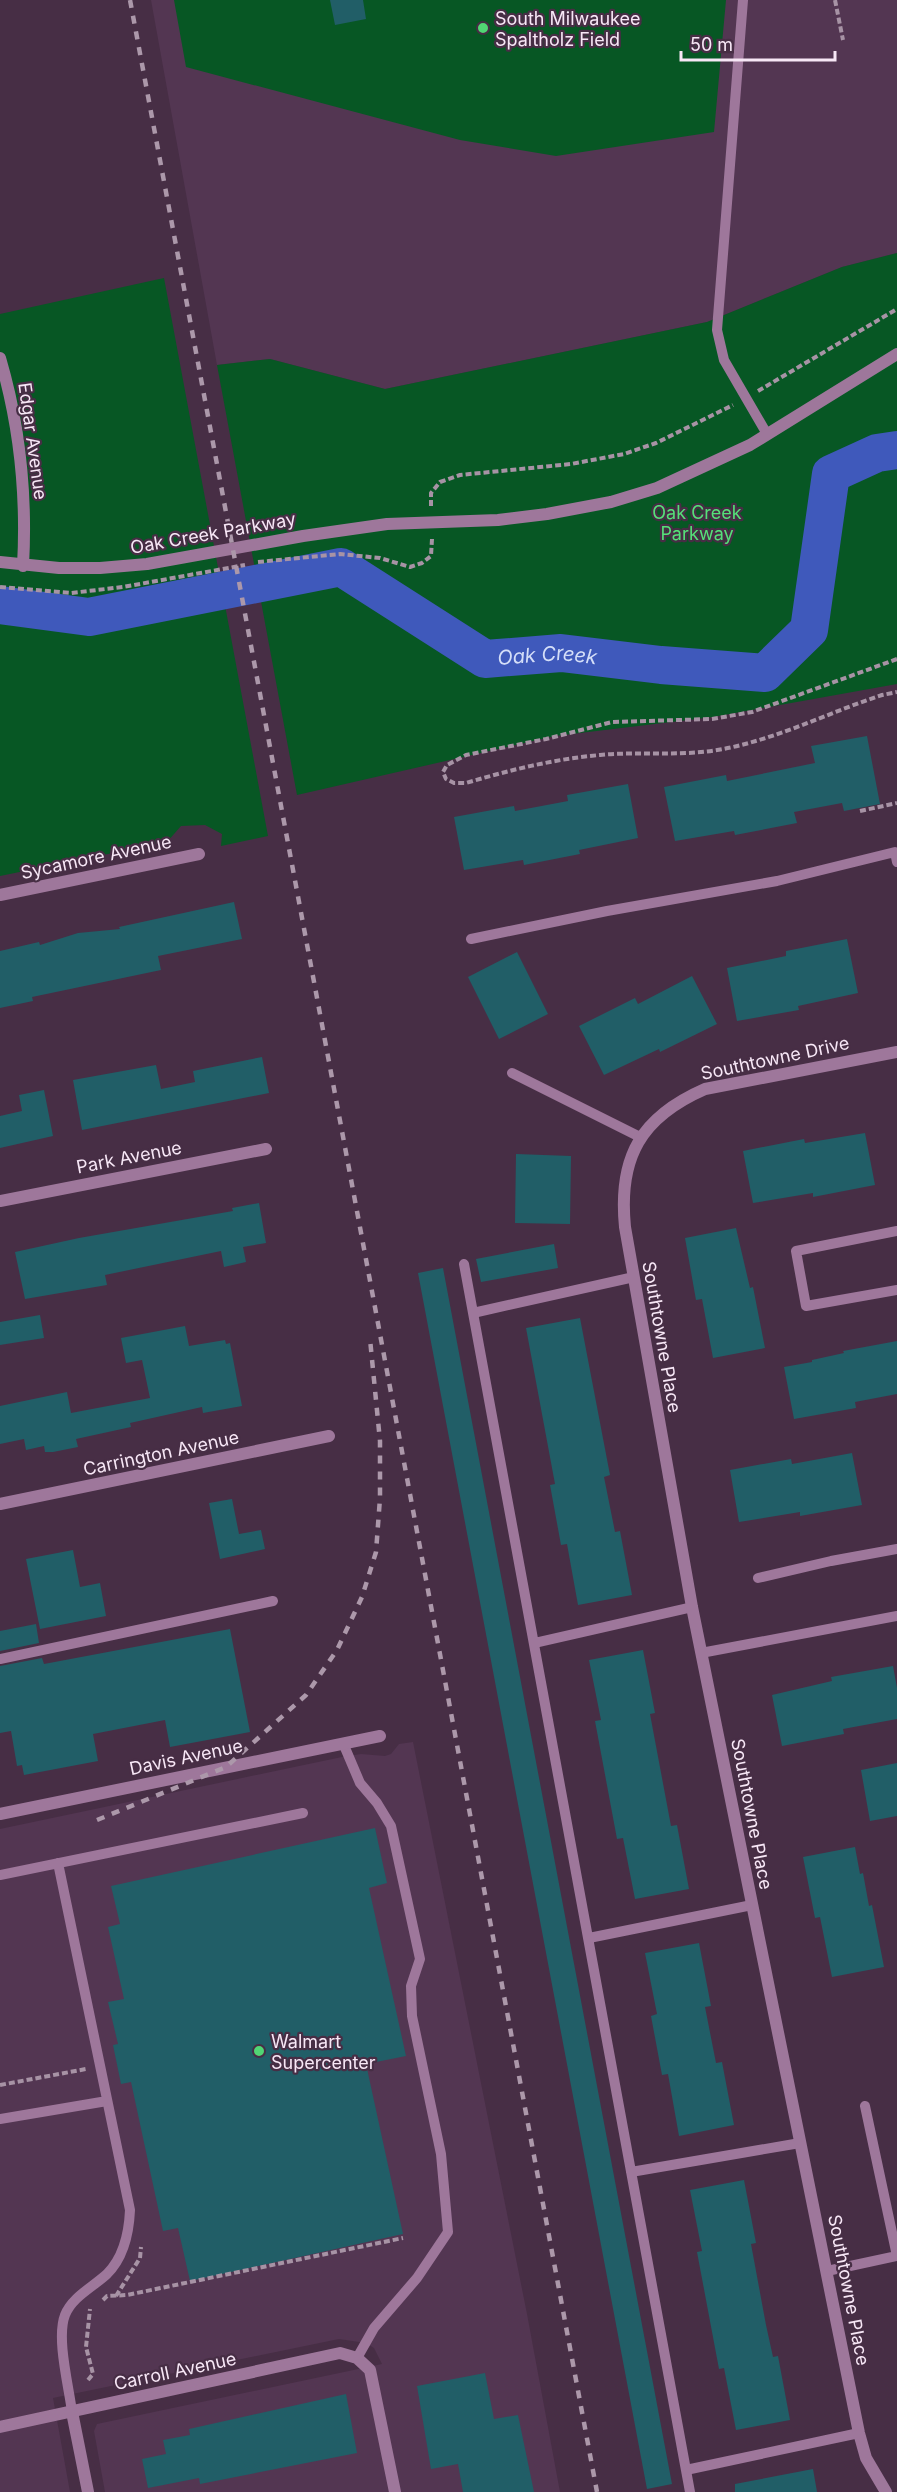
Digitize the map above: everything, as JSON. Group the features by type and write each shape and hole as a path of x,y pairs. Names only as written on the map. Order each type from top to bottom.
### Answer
{"street":[{"name":"Oak Creek Parkway","path":"0,562 23,566 100,568 147,564 303,536 387,524 498,520 611,502 657,488 750,445 897,354"},
{"name":"Edgar Avenue","path":"0,358 18,435 24,487 23,566"},
{"name":"Sycamore Avenue","path":"0,895 199,854"},
{"name":"Southtowne Drive","path":"640,1137 655,1120 678,1101 705,1089 897,1052"},
{"name":"Southtowne Place","path":"640,1137 628,1163 622,1196 692,1607 859,2433 866,2457 886,2492"},
{"name":"Park Avenue","path":"0,1201 266,1149"},
{"name":"Carrington Avenue","path":"0,1504 329,1436"},
{"name":"Davis Avenue","path":"0,1814 380,1736"},
{"name":"Carroll Avenue","path":"0,2427 340,2353 357,2358"},
{"path":"357,2358 370,2370 395,2492"},
{"path":"72,2412 88,2492"}],"lane":[{"path":"743,0 717,330 724,360 767,434"},
{"path":"471,939 896,856"},
{"path":"512,1073 640,1137"},
{"path":"897,1231 796,1251 806,1306 897,1290"},
{"path":"465,1264 690,2492"},
{"path":"473,1312 634,1277"},
{"path":"758,1578 897,1549"},
{"path":"0,1659 273,1601"},
{"path":"534,1643 692,1607"},
{"path":"701,1653 897,1616"},
{"path":"343,1743 360,1783 377,1803 391,1826 401,1870 420,1959 411,1986 412,2016 441,2154 448,2232 417,2278 374,2328 357,2358"},
{"path":"0,1875 303,1813"},
{"path":"58,1863 130,2210 129,2235 109,2272 71,2305 64,2317 63,2343 72,2412"},
{"path":"588,1938 752,1905"},
{"path":"0,2119 107,2101"},
{"path":"826,2271 897,2256 865,2106"},
{"path":"631,2172 800,2143"},
{"path":"686,2470 859,2433"}],"path":[{"path":"835,0 843,40"},
{"path":"431,508 431,493 440,482 460,475 571,464 624,454 689,428 897,309"},
{"path":"0,587 70,593 123,587 260,562 340,554 380,558 410,567 422,563 431,556 432,539"},
{"path":"897,659 752,712 712,719 612,722 546,740 466,755 447,765 443,772 446,779 454,783 466,783 553,761 600,755 687,755 725,749 768,736 882,694 897,692"},
{"path":"860,811 897,803"},
{"path":"0,2085 100,2066"},
{"path":"88,2380 93,2374 86,2348 89,2310 107,2296 127,2295 403,2238"}],"shaded area":[{"path":"151,0 897,0 897,253 842,267 707,322 385,389 270,359 217,365"},
{"path":"413,1742 527,2314 560,2492 105,2492 94,2431 97,2424 382,2364 374,2348 366,2343 339,2339 53,2398 70,2492 0,2492 0,1829 342,1757 361,1754 385,1756 391,1754 399,1744"}],"green space":[{"path":"174,0 726,0 714,132 556,156 460,140 186,67"},
{"name":"Oak Creek Parkway","path":"897,253 897,684 713,717 555,736 297,795 217,365 270,359 385,389 707,322 842,267"},
{"path":"164,278 268,836 221,846 222,834 205,825 181,826 167,842 0,876 0,314"}],"building":[{"path":"330,0 363,0 366,19 335,25"},
{"path":"867,736 880,804 844,811 842,803 794,812 797,823 735,835 734,831 675,841 664,787 726,775 727,781 815,763 811,746"},
{"path":"628,784 638,838 579,850 580,854 524,865 523,860 464,870 454,817 514,806 515,811 568,801 567,795"},
{"path":"234,902 242,939 158,956 161,970 32,997 33,1001 0,1008 0,951 39,942 40,945 78,933 120,929 119,927"},
{"path":"847,939 858,993 798,1006 799,1010 737,1021 727,968 786,956 786,951"},
{"path":"517,952 548,1014 499,1039 468,977"},
{"path":"692,976 717,1024 660,1052 659,1049 604,1075 579,1026 635,998 638,1004"},
{"path":"262,1057 269,1093 82,1130 73,1080 156,1065 161,1089 195,1082 193,1071"},
{"path":"44,1090 53,1136 0,1148 0,1116 22,1111 19,1095"},
{"path":"865,1133 875,1185 813,1197 813,1193 753,1203 743,1151 804,1139 805,1143"},
{"path":"516,1154 571,1156 570,1224 515,1223"},
{"path":"259,1203 266,1243 243,1247 246,1262 224,1267 221,1251 105,1275 107,1285 25,1299 15,1252 79,1238 233,1211 232,1208"},
{"path":"736,1228 750,1288 753,1287 765,1348 713,1358 702,1299 696,1300 685,1238"},
{"path":"554,1244 558,1268 481,1282 476,1259"},
{"path":"443,1268 672,2484 647,2489 418,1273"},
{"path":"40,1315 44,1338 0,1345 0,1322"},
{"path":"580,1318 610,1475 604,1477 615,1532 620,1531 632,1595 578,1605 567,1544 561,1545 550,1485 555,1484 526,1328"},
{"path":"185,1326 189,1346 225,1340 226,1344 230,1343 242,1406 203,1413 202,1407 130,1423 131,1427 76,1439 78,1447 53,1452 45,1452 44,1446 26,1450 24,1439 0,1444 0,1406 67,1392 71,1413 150,1398 142,1360 126,1363 121,1338"},
{"path":"897,1341 897,1394 855,1402 856,1408 794,1419 784,1367 812,1362 812,1360 844,1353 843,1351"},
{"path":"852,1453 862,1505 800,1516 800,1512 739,1522 730,1470 791,1459 792,1464"},
{"path":"232,1499 239,1534 261,1530 265,1549 220,1559 209,1503"},
{"path":"73,1550 80,1587 100,1583 106,1616 40,1629 26,1559"},
{"path":"36,1624 39,1643 0,1651 0,1631"},
{"path":"230,1629 250,1732 170,1747 165,1720 93,1734 98,1761 24,1775 22,1765 17,1766 11,1731 0,1733 0,1666 42,1658 44,1664"},
{"path":"643,1650 655,1713 650,1714 671,1826 677,1825 689,1889 635,1899 623,1838 617,1839 595,1721 601,1720 589,1660"},
{"path":"893,1666 897,1688 897,1719 843,1729 844,1734 782,1746 772,1695 832,1681 831,1677"},
{"path":"897,1763 897,1816 870,1821 861,1770"},
{"name":"Walmart Supercenter","path":"375,1828 387,1883 369,1888 406,2056 366,2064 403,2234 190,2281 178,2228 163,2231 131,2082 121,2084 113,2045 118,2044 108,2002 124,1999 108,1927 120,1924 111,1886"},
{"path":"855,1847 869,1906 872,1905 884,1967 832,1977 820,1917 815,1918 803,1857"},
{"path":"699,1943 711,2006 705,2007 716,2063 722,2062 734,2125 679,2136 668,2074 662,2075 651,2016 657,2014 645,1953"},
{"path":"744,2180 756,2243 751,2244 766,2325 773,2357 778,2356 790,2420 736,2430 724,2368 719,2369 697,2252 702,2251 690,2190"},
{"path":"485,2373 494,2419 518,2415 534,2492 463,2492 458,2464 431,2469 417,2386"},
{"path":"346,2394 357,2453 200,2484 199,2478 148,2488 142,2459 166,2454 163,2440 190,2435 189,2429"},
{"path":"813,2469 817,2492 735,2492 735,2484"}],"waterway":[{"name":"Oak Creek","path":"0,605 89,617 341,567 485,659 561,653 661,665 765,673 809,630 831,474 877,453 897,450"}],"railway":[{"path":"130,0 597,2492"},
{"path":"97,1820 226,1767 306,1695 337,1650 362,1597 376,1552 380,1498 380,1441 370,1339"}],"place":[{"name":"South Milwaukee Spaltholz Field","path":"483,28"},
{"name":"Walmart Supercenter","path":"259,2051"}]}
